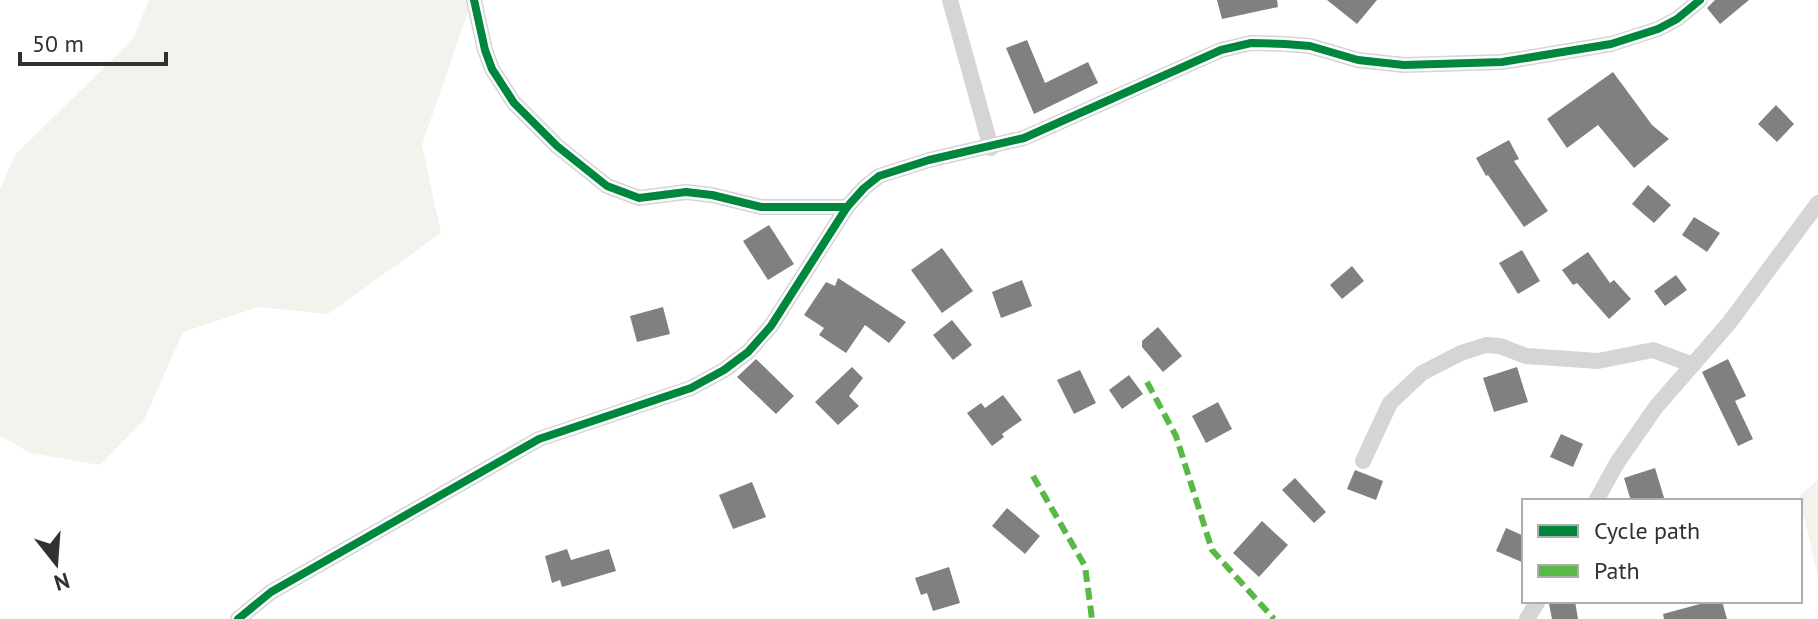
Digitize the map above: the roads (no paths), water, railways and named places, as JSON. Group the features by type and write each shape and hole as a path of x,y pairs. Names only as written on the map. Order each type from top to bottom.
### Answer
{"street":[{"path":"474,0 492,69 514,103 557,146 607,186 639,198 686,192 761,207 847,207"},
{"path":"950,0 991,148"},
{"path":"238,619 271,592 539,439 691,388 724,370 748,352 771,326 847,207 879,176 900,167 1024,138 1221,50 1251,43 1310,46 1358,60 1404,65 1502,62 1611,44 1658,29 1677,19 1700,0"},
{"path":"1597,499 1617,463 1656,407 1729,323 1818,203"},
{"path":"1363,461 1390,403 1422,373 1461,353 1486,345 1500,346 1526,356 1598,361 1653,350 1693,365"}]}
